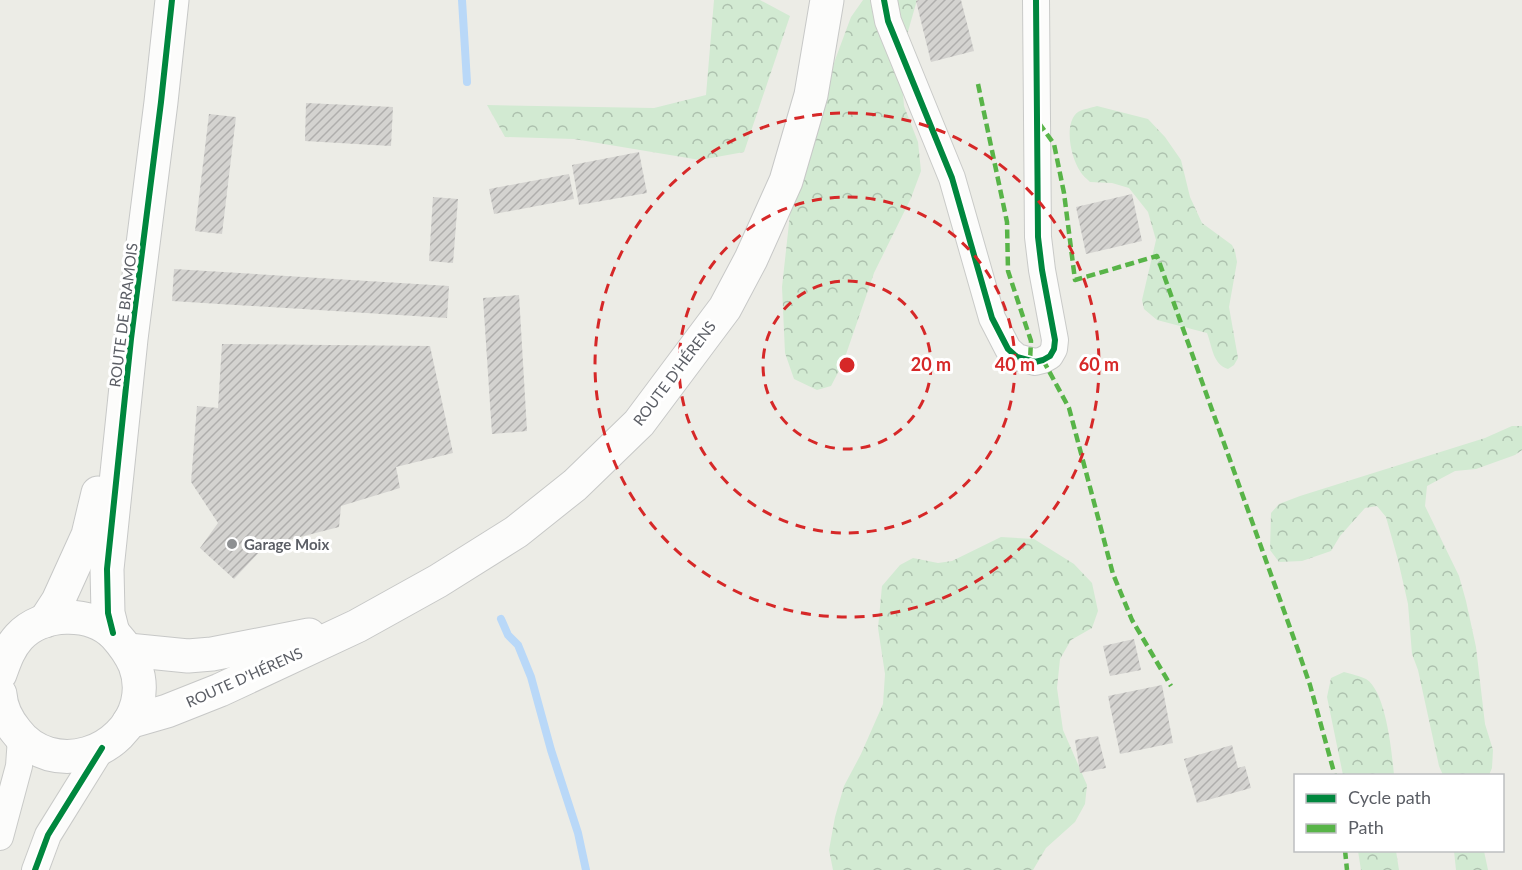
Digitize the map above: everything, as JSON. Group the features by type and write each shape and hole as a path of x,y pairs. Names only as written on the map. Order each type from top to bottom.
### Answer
{"main road":[{"name":"ROUTE DE BRAMOIS","path":"129,722 136,705 138,686 136,667 120,641 108,613 107,569 131,339 172,0"},
{"name":"ROUTE D'HÉRENS","path":"129,722 167,711 220,690 357,626 438,581 516,532 575,485 639,423 725,308 751,259 786,181 812,95 827,0"},
{"name":"ROUTE DE BRAMOIS","path":"0,674 8,651 22,634 58,601 88,535 131,339"},
{"path":"22,634 65,617 98,623 120,641"},
{"name":"ROUTE D'HÉRENS","path":"120,641 144,652 188,656 212,654 357,626"},
{"path":"7,716 39,751 60,757 82,756 102,748 118,737 129,722"}],"street":[{"path":"884,0 888,21 952,178 992,318 1008,349 1017,357 1035,362 1050,356 1055,340 1038,237 1036,0"},
{"path":"0,837 19,766 7,716"},
{"path":"35,870 48,836 102,748"}],"green space":[{"path":"714,0 760,0 790,16 744,152 700,160 574,139 505,137 487,105 654,108 706,95"},
{"path":"863,0 917,0 907,35 902,82 904,106 918,142 921,171 911,198 874,273 843,363 831,386 817,390 794,379 785,353 782,287 790,214 835,60 851,17"},
{"path":"1097,106 1148,119 1165,137 1181,160 1190,197 1202,223 1232,245 1235,251 1237,262 1229,307 1238,358 1228,369 1219,364 1216,359 1207,333 1157,320 1144,309 1142,300 1156,240 1148,212 1129,188 1112,183 1090,182 1080,171 1071,150 1070,132 1073,117 1080,111"},
{"path":"1512,426 1522,426 1522,450 1515,455 1476,469 1455,471 1427,486 1425,506 1459,576 1466,601 1476,647 1485,724 1493,750 1489,774 1443,774 1418,670 1412,654 1408,604 1386,517 1377,506 1365,508 1340,536 1331,551 1302,561 1279,562 1270,550 1271,513 1279,504 1300,496 1485,438"},
{"path":"1001,537 1034,539 1074,564 1092,583 1098,611 1092,628 1071,640 1060,659 1057,688 1063,730 1087,785 1085,804 1075,822 1046,848 1033,870 833,870 829,850 844,786 883,704 885,674 878,628 882,586 900,565 913,558 938,563 952,561"},
{"path":"1344,672 1366,679 1373,686 1379,696 1387,723 1394,774 1343,774 1327,697 1331,678"},
{"path":"1358,852 1396,852 1399,870 1361,870"},
{"path":"1454,852 1484,852 1488,870 1456,870"}],"building":[{"path":"961,0 974,51 931,62 916,1"},
{"path":"306,103 393,107 391,146 305,141"},
{"path":"209,114 236,117 222,234 195,231"},
{"path":"639,152 647,193 579,205 572,165"},
{"path":"569,174 574,199 494,214 489,189"},
{"path":"1132,194 1142,241 1086,254 1076,207"},
{"path":"433,197 458,199 453,263 429,261"},
{"path":"174,269 449,286 447,318 172,301"},
{"path":"519,295 527,431 492,434 483,298"},
{"path":"222,344 430,346 453,453 396,467 400,488 341,506 339,527 265,546 234,579 200,548 218,523 191,482 197,406 218,408"},
{"path":"1134,639 1141,670 1110,676 1103,646"},
{"path":"1162,685 1173,743 1120,754 1108,696"},
{"path":"1098,736 1106,768 1080,773 1075,740"},
{"path":"1232,745 1238,768 1245,766 1251,788 1197,803 1184,759"}],"waterway":[{"path":"462,0 467,82"},
{"path":"501,619 508,635 518,645 531,677 551,750 578,833 586,870"}],"marked path":[{"path":"978,84 1007,222 1008,271 1031,341 1030,361"},
{"path":"1039,123 1054,144 1064,193 1075,280 1157,256 1310,685 1334,774"},
{"path":"1043,360 1069,408 1113,574 1132,620 1171,686"},
{"path":"1345,852 1347,870"}],"cycle path":[{"path":"113,633 108,613 107,569 131,339 172,0"},
{"path":"884,0 888,21 952,178 992,318 1008,349 1017,357 1035,362 1050,356 1055,340 1038,237 1036,0"},
{"path":"35,870 48,835 102,748"}],"place":[{"name":"Garage Moix","path":"232,544"}]}
